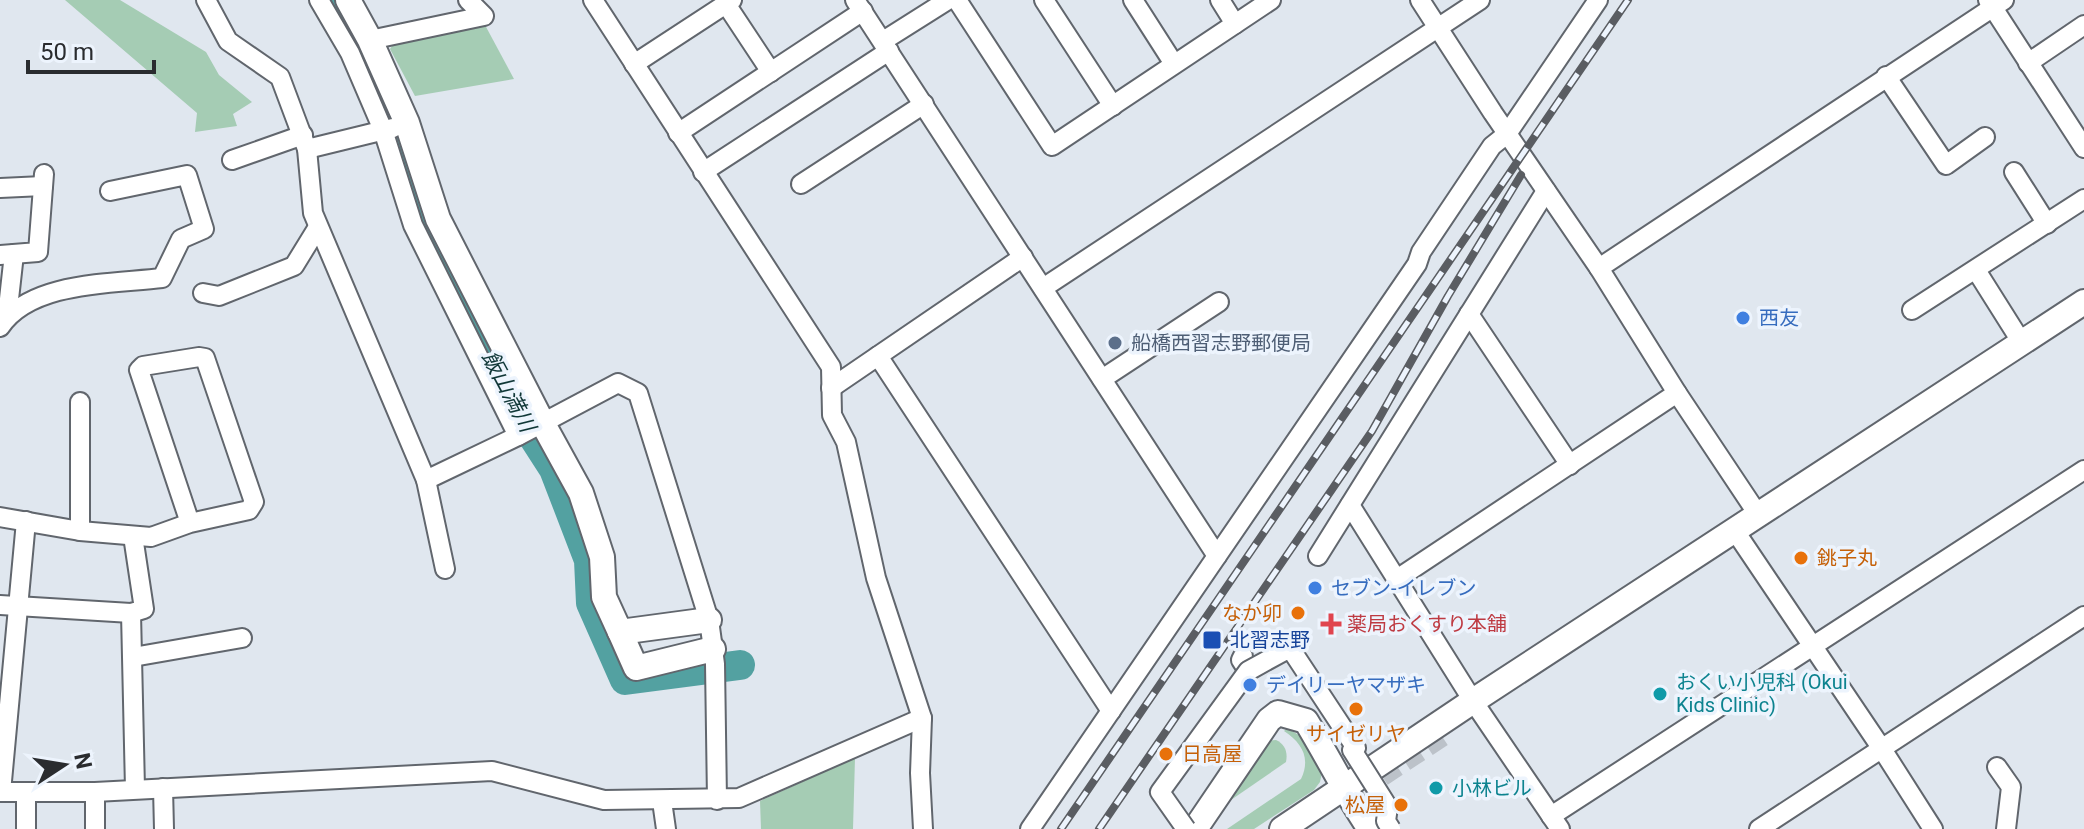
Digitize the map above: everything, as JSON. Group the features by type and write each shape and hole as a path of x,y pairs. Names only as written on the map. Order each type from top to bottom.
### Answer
{"street":[{"path":"206,0 228,41 280,77 305,142 313,213 426,480 445,569"},
{"path":"319,0 395,127 531,428 581,493 602,557 604,597 636,668 714,663"},
{"path":"348,0 370,40 395,127"},
{"path":"370,40 484,16 468,0"},
{"path":"593,0 831,367 832,415 846,442 876,578 922,718 920,773 923,829"},
{"path":"703,172 948,0"},
{"path":"957,0 1052,146 1271,0"},
{"path":"1044,0 1113,106"},
{"path":"1133,0 1174,64"},
{"path":"1220,0 1235,24"},
{"path":"1420,0 1599,268 1759,516"},
{"path":"1043,288 1480,0"},
{"path":"1030,829 1417,264 1421,252 1492,146 1507,134 1598,0"},
{"path":"634,64 729,2 771,72"},
{"path":"1599,268 1995,2 2028,63 2081,137"},
{"path":"678,133 771,72 859,6 1217,556"},
{"path":"2028,63 2084,25"},
{"path":"1886,76 1946,165 1985,137"},
{"path":"801,184 924,104"},
{"path":"232,160 305,142 395,127"},
{"path":"2014,172 2047,224"},
{"path":"3,322 25,302 64,289 168,282 181,239 204,229 192,174 110,191"},
{"path":"0,188 43,180 38,252 7,254 3,322"},
{"path":"1318,556 1546,191"},
{"path":"1912,310 2084,199"},
{"path":"203,293 219,296 294,266 318,227"},
{"path":"831,388 1023,257"},
{"path":"1976,270 2022,343"},
{"path":"1102,379 1219,302"},
{"path":"1282,829 2084,302"},
{"path":"1469,314 1570,465"},
{"path":"878,356 1111,711"},
{"path":"0,517 80,531 151,537 190,523 249,510 254,502 205,358 199,357 143,366 139,370 190,523"},
{"path":"426,480 618,383 638,393 709,620 714,663 717,800"},
{"path":"1397,579 1677,393"},
{"path":"80,402 80,531"},
{"path":"1350,505 1473,701 1556,822 1814,647 2084,470"},
{"path":"26,521 9,606 0,792 95,792 492,771 604,800 717,800 739,798 922,718"},
{"path":"1735,531 1933,829"},
{"path":"9,606 131,613 144,609 133,536"},
{"path":"131,613 135,789"},
{"path":"1759,829 2084,616"},
{"path":"620,632 709,620"},
{"path":"133,657 242,638"},
{"path":"1186,829 1160,792 1245,664 1286,650 1292,651 1356,748 1352,750 1388,807 1386,821 1391,829"},
{"path":"1195,829 1269,720 1278,713 1306,721 1332,763 1343,789 1370,829"},
{"path":"1997,767 2011,787 2006,829"},
{"path":"163,788 164,829"},
{"path":"95,792 95,829"},
{"path":"26,793 26,829"},
{"path":"662,801 666,829"}],"green space":[{"path":"65,0 120,0 206,52 219,75 252,102 233,114 237,126 195,132 197,113"},
{"path":"485,25 514,79 415,96 390,49 394,43"},
{"path":"1287,728 1302,737 1322,772 1320,782 1314,790 1254,829 1227,829 1301,779 1305,758 1300,746 1284,731"},
{"path":"1276,740 1285,749 1286,762 1228,802 1223,800 1266,741"},
{"path":"855,758 853,829 761,829 760,801"}],"waterway":[{"name":"飯山満川","path":"332,0 389,111 424,222 525,424 554,469 589,560 591,603 625,680 740,665"}],"tunnel":[{"path":"1379,800 1374,789 1380,779 1448,734"}],"railway":[{"path":"1061,829 1628,0"},
{"path":"1099,829 1372,431 1521,175"}],"place":[{"name":"西友","path":"1743,318"},
{"name":"船橋西習志野郵便局","path":"1115,343"},
{"name":"銚子丸","path":"1801,558"},
{"name":"セブン-イレブン","path":"1315,588"},
{"name":"なか卯","path":"1298,613"},
{"name":"薬局おくすり本舗","path":"1331,624"},
{"name":"北習志野","path":"1212,640"},
{"name":"デイリーヤマザキ","path":"1250,685"},
{"name":"おくい小児科 (Okui Kids Clinic)","path":"1660,694"},
{"name":"サイゼリヤ","path":"1356,709"},
{"name":"日高屋","path":"1166,754"},
{"name":"小林ビル","path":"1436,788"},
{"name":"松屋","path":"1401,805"}]}
